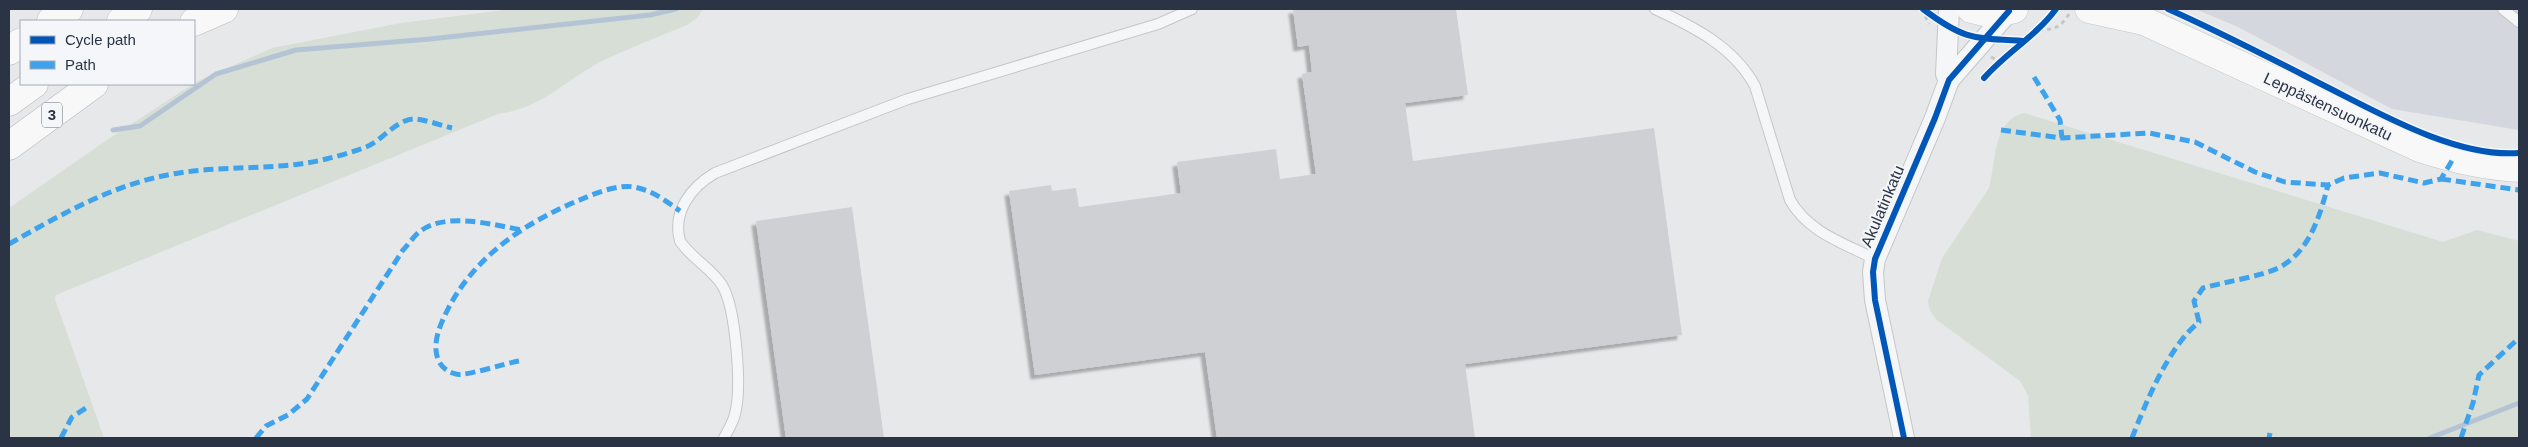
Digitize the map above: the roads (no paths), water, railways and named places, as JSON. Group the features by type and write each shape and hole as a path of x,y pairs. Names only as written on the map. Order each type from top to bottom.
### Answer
{"main road":[{"path":"52,20 69,9"},
{"path":"122,20 138,9"},
{"path":"182,20 198,9"},
{"path":"195,22 224,9"},
{"path":"1971,9 1992,14 2012,10"},
{"name":"Leppästensuonkatu","path":"2089,9 2136,15 2420,148 2470,162 2519,168"},
{"path":"9,51 20,43"},
{"path":"9,102 33,85"},
{"name":"3","path":"9,146 93,85"}],"street":[{"name":"Akulatinkatu","path":"1904,438 1875,300 1873,272 1875,259 1935,118 1949,80 2012,10"},
{"name":"Akulatinkatu","path":"1949,18 1946,74 1949,80"}],"lane":[{"path":"724,438 730,427 736,406 735,325 730,303 723,287 680,240 678,231 680,211 694,188 715,173 908,99 1158,24 1192,9"},
{"path":"1655,9 1681,21 1717,43 1736,59 1755,86 1790,200 1798,213 1819,231 1875,259"},
{"path":"2504,9 2519,22"}],"waterway":[{"path":"113,130 140,126 216,74 296,50 430,39 650,15 676,9"},
{"path":"2430,438 2519,403"}]}
